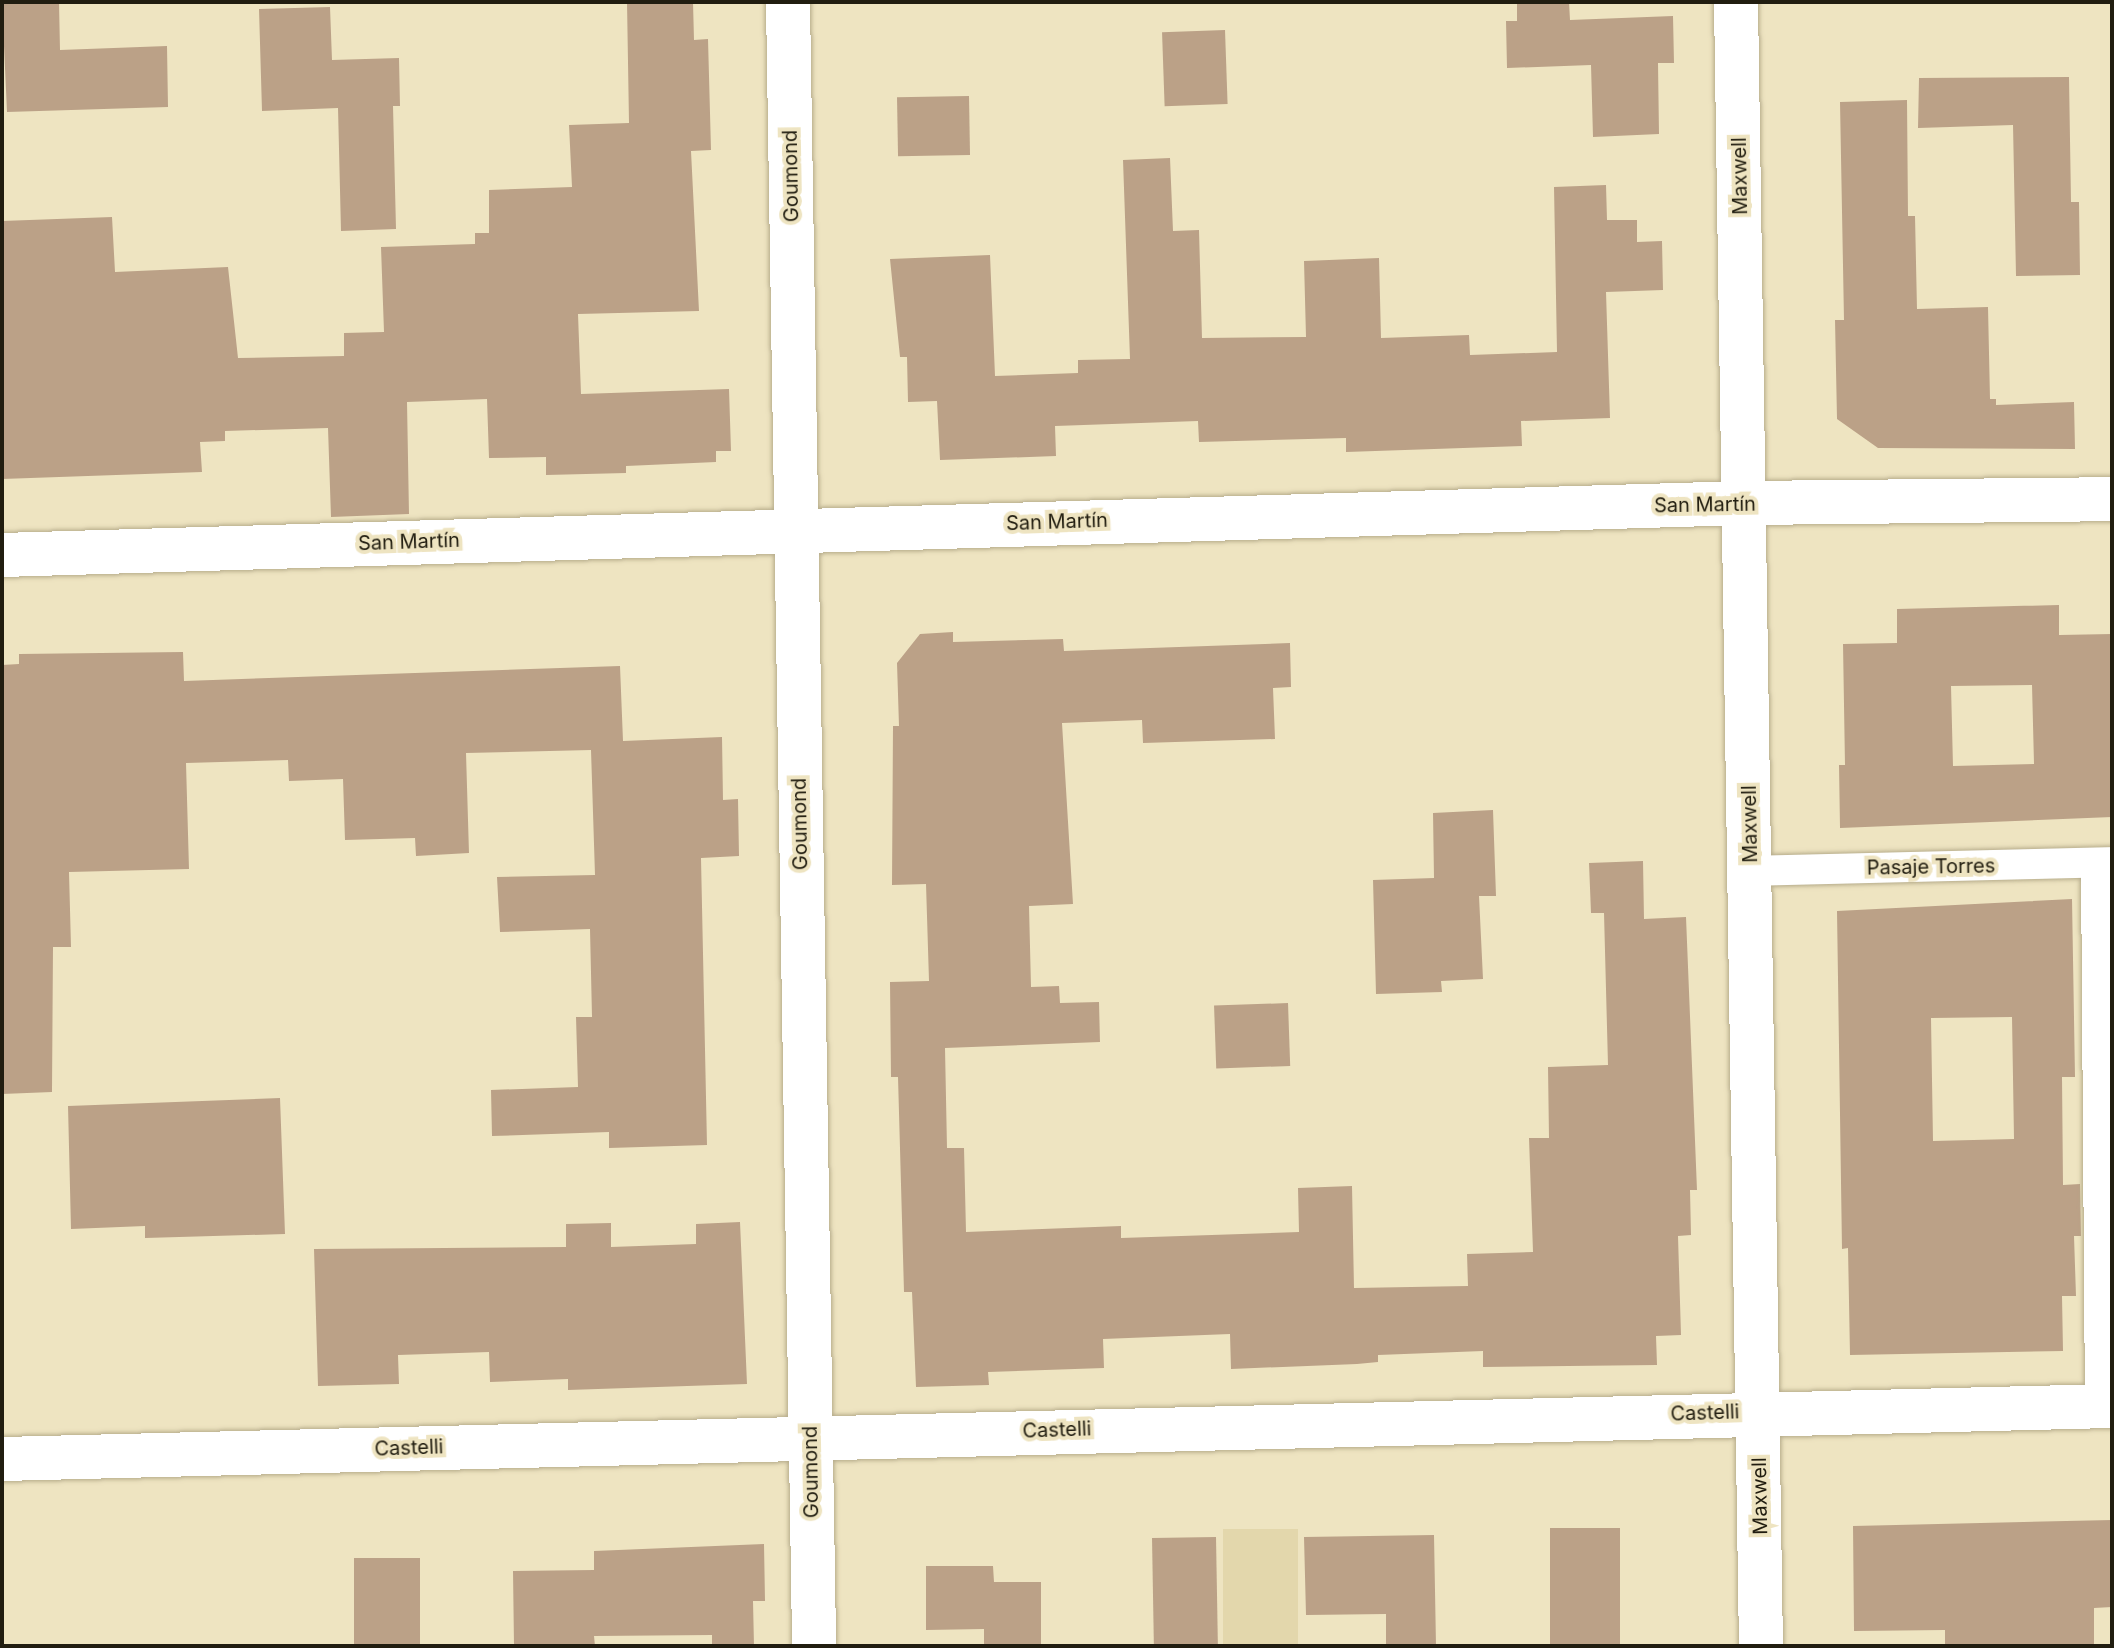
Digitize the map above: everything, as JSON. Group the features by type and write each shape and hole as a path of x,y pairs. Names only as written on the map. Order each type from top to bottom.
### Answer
{"street":[{"name":"Goumond","path":"788,2 814,1646"},
{"name":"Maxwell","path":"1736,2 1761,1646"},
{"name":"San Martín","path":"2,555 1746,503 2112,499"},
{"name":"Castelli","path":"2,1459 1759,1411 2106,1406"}],"lane":[{"name":"Pasaje Torres","path":"1751,871 2104,863"},
{"path":"2104,863 2106,1406"}],"shaded area":[{"path":"1223,1529 1298,1529 1298,1646 1223,1646"}],"building":[{"path":"2,2 59,2 60,50 167,46 168,107 7,112"},
{"path":"627,2 693,2 694,40 708,39 711,150 691,151 699,311 578,314 581,394 729,389 731,451 716,451 716,462 626,466 626,473 546,475 546,457 489,458 487,399 407,402 409,514 331,517 328,428 225,431 225,441 200,442 202,472 2,479 2,221 112,217 115,272 228,267 238,358 344,356 344,333 384,332 381,247 475,244 475,233 489,233 489,190 572,187 569,125 629,123"},
{"path":"1517,2 1569,2 1570,20 1673,16 1674,63 1658,63 1659,134 1593,137 1591,65 1507,68 1506,21 1517,21"},
{"path":"330,7 332,60 399,58 400,106 393,106 396,229 341,231 338,108 262,111 259,9"},
{"path":"1225,30 1228,104 1165,106 1162,32"},
{"path":"2069,77 2071,202 2079,202 2080,275 2016,276 2013,125 1918,128 1919,78"},
{"path":"969,96 970,155 898,156 897,97"},
{"path":"1907,100 1908,216 1915,216 1917,309 1988,307 1990,399 1996,399 1996,405 2074,402 2075,449 1878,448 1837,419 1835,320 1844,320 1840,102"},
{"path":"1170,158 1173,231 1199,230 1202,338 1306,337 1304,261 1379,258 1381,338 1469,335 1470,355 1557,352 1554,187 1606,185 1607,220 1637,220 1637,242 1662,241 1663,290 1606,292 1610,418 1521,421 1522,446 1346,452 1346,438 1199,442 1198,421 1055,426 1056,456 940,460 937,401 908,402 907,357 900,357 890,259 990,255 995,376 1078,373 1078,360 1130,359 1123,160"},
{"path":"2059,605 2059,635 2112,634 2112,817 1840,828 1839,765 1845,765 1843,644 1897,643 1897,609","holes":["2032,685 2034,764 1953,766 1951,686"]},
{"path":"953,632 953,642 1063,639 1064,651 1290,643 1291,687 1273,688 1275,739 1143,743 1142,720 1062,723 1073,904 1029,906 1031,987 1059,986 1060,1003 1099,1002 1100,1042 945,1048 947,1148 964,1148 966,1232 1121,1226 1121,1238 1299,1232 1298,1188 1352,1186 1354,1288 1468,1286 1467,1254 1533,1252 1529,1138 1549,1138 1548,1067 1608,1065 1604,913 1591,913 1589,863 1643,861 1644,919 1686,917 1697,1190 1690,1190 1691,1235 1678,1236 1681,1335 1656,1336 1657,1365 1483,1367 1483,1351 1378,1355 1378,1362 1357,1364 1231,1369 1230,1334 1103,1339 1104,1368 988,1372 989,1385 916,1387 912,1292 904,1292 898,1077 891,1077 890,982 929,981 926,884 892,885 893,726 899,726 897,663 920,634"},
{"path":"183,652 184,681 620,666 623,741 722,737 723,800 738,799 739,856 701,858 707,1145 609,1148 609,1132 492,1136 491,1090 578,1087 576,1017 592,1017 590,929 500,932 497,877 595,875 591,750 466,753 469,853 416,856 415,838 345,840 343,779 289,781 288,760 186,763 189,869 69,872 71,947 53,947 52,1092 2,1094 2,665 19,664 19,654"},
{"path":"1493,810 1496,896 1479,896 1483,979 1441,981 1442,992 1376,994 1373,880 1434,878 1433,813"},
{"path":"2072,899 2075,1077 2062,1077 2063,1185 2080,1184 2081,1236 2074,1236 2076,1296 2062,1296 2063,1351 1850,1355 1848,1248 1842,1249 1837,911","holes":["2012,1017 2014,1139 1933,1141 1931,1018"]},
{"path":"1288,1003 1290,1066 1216,1069 1214,1006"},
{"path":"280,1098 285,1234 145,1238 145,1226 71,1229 68,1106"},
{"path":"740,1222 747,1384 568,1390 568,1379 490,1382 489,1352 398,1355 399,1384 318,1386 314,1249 566,1247 566,1224 611,1223 611,1247 696,1244 696,1224"},
{"path":"2112,1520 2112,1607 2094,1608 2094,1646 1945,1646 1945,1630 1854,1631 1853,1526"},
{"path":"1550,1528 1620,1528 1620,1646 1550,1646"},
{"path":"1434,1535 1436,1646 1386,1646 1386,1614 1306,1615 1304,1537"},
{"path":"1216,1537 1218,1646 1154,1646 1152,1538"},
{"path":"764,1544 765,1601 753,1601 754,1646 712,1646 712,1635 594,1636 595,1646 514,1646 513,1571 594,1570 594,1551"},
{"path":"354,1558 420,1558 420,1646 354,1646"},
{"path":"926,1566 993,1566 994,1582 1041,1582 1041,1646 984,1646 984,1629 926,1630"}]}
